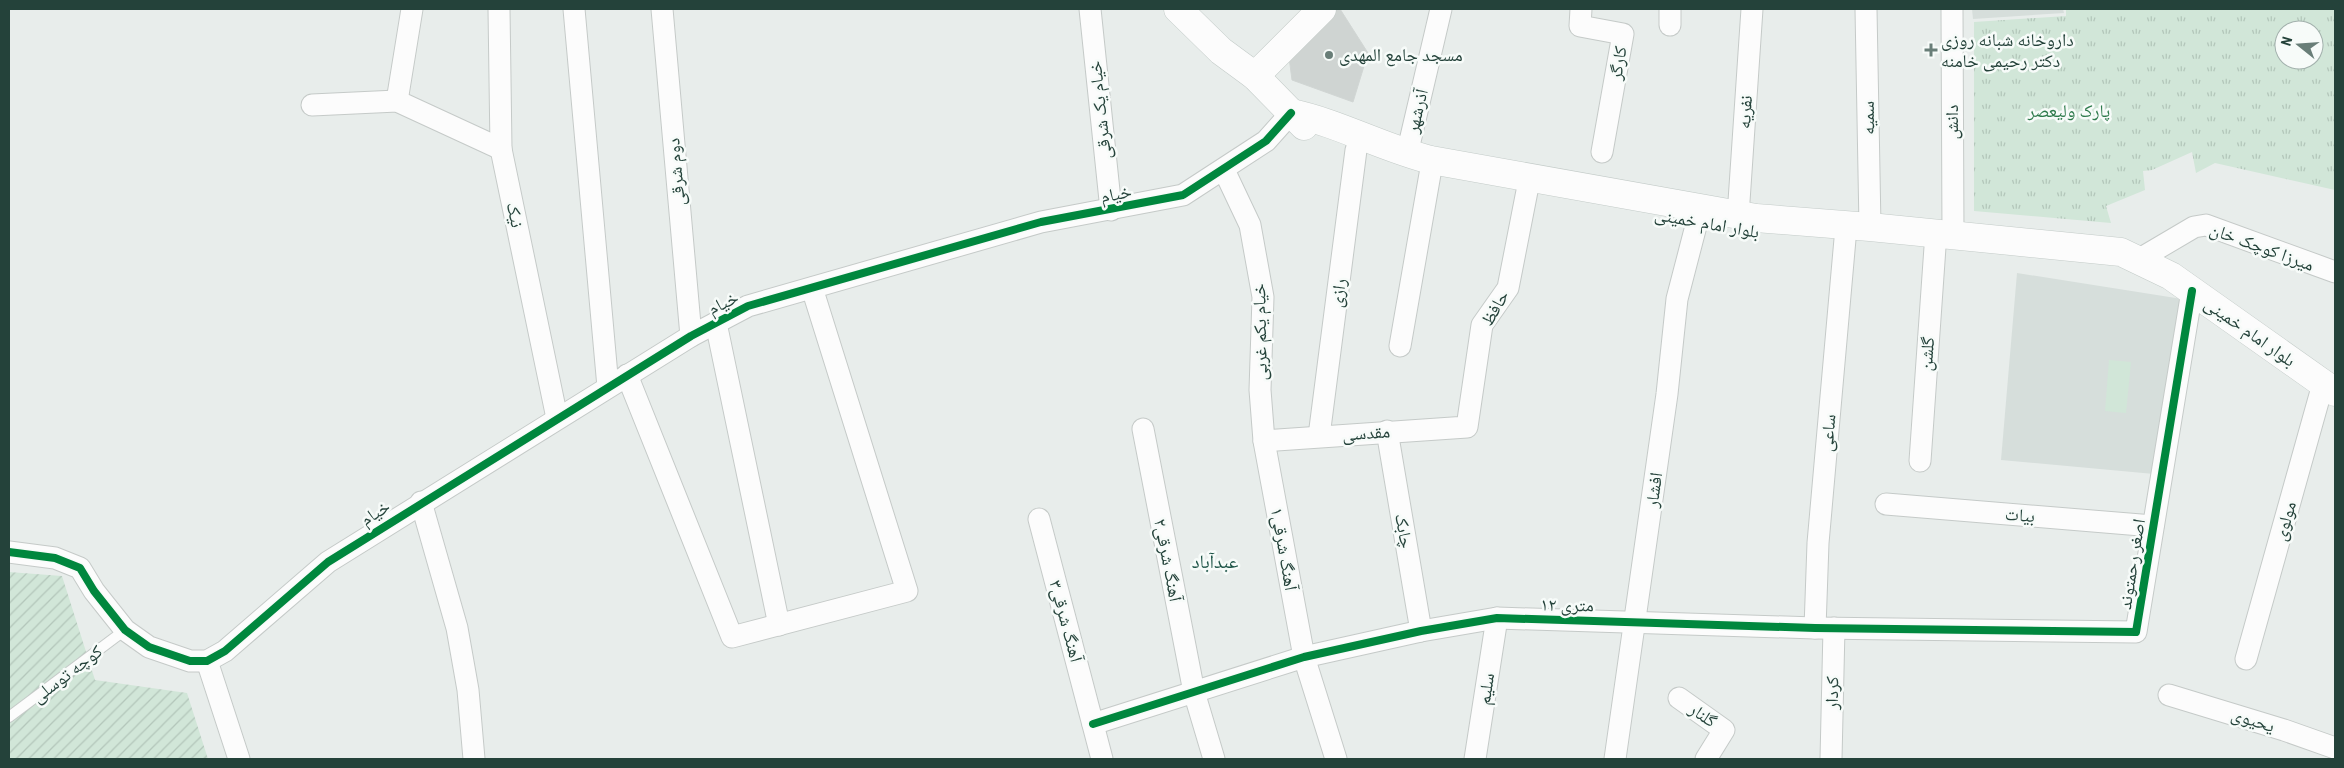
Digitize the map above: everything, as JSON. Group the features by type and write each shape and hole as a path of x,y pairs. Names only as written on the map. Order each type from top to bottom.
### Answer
{"street":[{"path":"397,101 412,9"},
{"name":"نیک","path":"499,9 501,149 557,418"},
{"path":"574,9 608,387"},
{"name":"دوم شرقی","path":"662,9 691,336"},
{"name":"خیام یک شرقی","path":"1090,9 1111,210"},
{"name":"بلوار امام خمینی","path":"1178,9 1221,51 1255,76 1307,129 1382,161 1430,174 1758,232 1845,239 1944,241 2121,252 2171,276 2329,388"},
{"path":"1255,76 1322,9"},
{"name":"آذرشهر","path":"1407,154 1441,9"},
{"name":"کارگر","path":"1581,9 1580,26 1623,34 1602,152"},
{"name":"نفریه","path":"1738,216 1752,9"},
{"name":"سمیه","path":"1866,9 1870,227"},
{"name":"دانش","path":"1944,241 1952,9"},
{"path":"312,106 397,101 501,149"},
{"name":"خیام","path":"216,656 328,562 627,375 691,336 748,306 1041,222 1183,195 1266,141 1291,113"},
{"name":"بلوار امام خمینی","path":"1291,113 1312,117 1407,154 1738,216 1870,227 1944,241"},
{"name":"رازی","path":"1319,436 1356,150"},
{"name":"خیام یکم غربی","path":"1224,170 1250,225 1263,297 1260,390 1264,441"},
{"path":"1400,346 1430,174"},
{"name":"حافظ","path":"1468,427 1482,325 1508,288 1527,191"},
{"name":"افشار","path":"1615,759 1667,394 1677,299 1697,222"},
{"name":"میرزا کوچک خان","path":"2138,260 2194,227 2206,225 2335,272"},
{"name":"ساعی","path":"1824,628 1818,543 1845,239"},
{"name":"گلشن","path":"1920,461 1944,241"},
{"path":"627,375 732,637 906,591 812,288"},
{"name":"اصغر رحمتوند","path":"1824,628 2136,632 2192,291"},
{"path":"716,323 779,625"},
{"name":"مولوی","path":"2246,659 2329,388"},
{"name":"مقدسی","path":"1264,441 1387,431 1468,427"},
{"name":"آهنگ شرقی۲","path":"1143,429 1194,692 1214,759"},
{"name":"چابک","path":"1387,431 1421,632"},
{"name":"آهنگ شرقی۱","path":"1264,441 1304,657 1336,759"},
{"path":"422,502 457,628 468,690 474,759"},
{"name":"بیات","path":"1886,504 2153,526"},
{"name":"آهنگ شرقی۳","path":"1039,519 1102,759"},
{"path":"9,552 55,558 80,568 125,630 149,647 190,661 216,656 239,759"},
{"name":"۱۲ متری","path":"1093,724 1304,657 1498,618 1824,628"},
{"name":"سلیم","path":"1475,759 1498,618"},
{"name":"کردار","path":"1824,628 1831,759"},
{"name":"یحیوی","path":"2169,695 2284,730 2335,748"},
{"name":"گلنار","path":"1679,698 1724,730 1706,759"}],"lane":[{"name":"کوچه توسلی","path":"9,718 125,630"}],"shaded area":[{"path":"1972,9 2063,9 2064,13 1973,19"},
{"path":"2017,273 2182,299 2154,474 2001,460"}],"green space":[{"name":"پارک ولیعصر","path":"2066,9 2335,9 2335,190 2215,163 2196,173 2192,152 2152,170 2143,171 2145,190 2106,206 2111,223 1974,211 1974,22 2066,16"},
{"path":"2109,360 2131,362 2126,413 2105,411"},
{"path":"9,572 62,576 95,680 187,693 208,759 9,759"}],"building":[{"name":"مسجد جامع المهدی","path":"1336,9 1340,9 1368,53 1353,102 1292,80 1289,57"}],"cycle path":[{"path":"9,552 55,558 80,568 94,591 125,630 149,647 190,661 207,661 225,651 328,562 691,336 748,306 1041,222 1183,195 1266,141 1291,113"},
{"path":"1093,724 1304,657 1421,631 1497,618 1815,628 2136,632 2192,291"}],"place":[{"name":"داروخانه شبانه روزی دکتر رحیمی خامنه","path":"1931,50"},
{"name":"مسجد جامع المهدی","path":"1329,55"}],"district":[{"name":"عبدآباد","path":"1215,561"}]}
